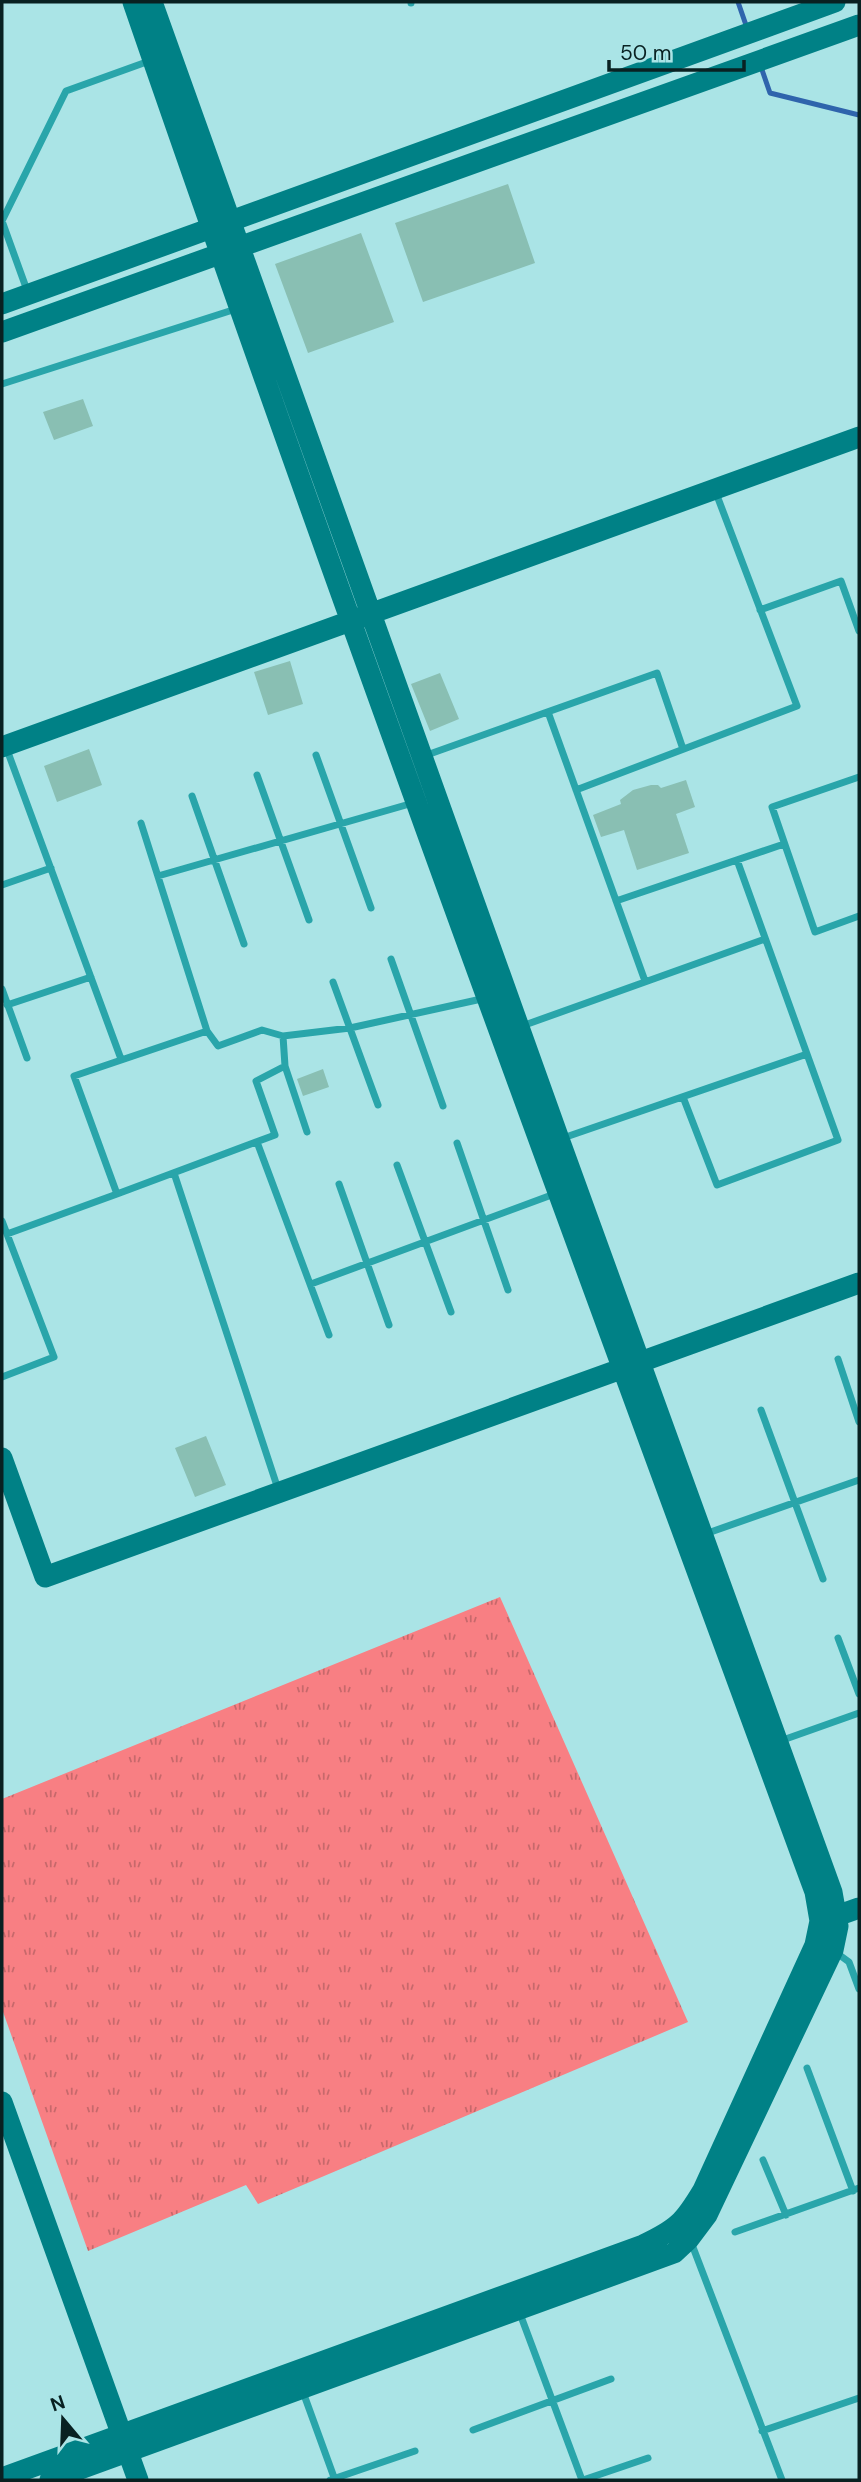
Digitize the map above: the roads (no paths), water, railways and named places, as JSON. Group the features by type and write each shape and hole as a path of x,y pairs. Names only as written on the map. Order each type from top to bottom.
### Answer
{"street":[{"path":"2,2478 302,2389 674,2253 684,2232 686,2219 703,2190 828,1919 832,1892 702,1534 558,1192 423,757 372,613 132,2"},
{"path":"152,2 220,225"},
{"path":"2,304 835,2"},
{"path":"2,332 859,25"},
{"path":"50,2480 124,2443 669,2233 684,2232 707,2216 833,1950 838,1926 828,1919 815,1892 631,1365 559,1139 519,1027 497,995 417,802 239,308 229,250"},
{"path":"4,747 859,437"},
{"path":"2,1458 45,1577 859,1283"},
{"path":"828,1919 859,1909"},
{"path":"2,2102 138,2480"}],"lane":[{"path":"28,294 2,221 66,92 153,60"},
{"path":"2,384 239,308"},
{"path":"576,790 797,706 715,489"},
{"path":"760,610 841,580 859,631"},
{"path":"423,757 657,673 683,749"},
{"path":"548,712 645,981"},
{"path":"4,747 121,1059"},
{"path":"316,755 371,908"},
{"path":"257,775 309,920"},
{"path":"859,777 772,807 815,932 859,916"},
{"path":"192,796 244,944"},
{"path":"158,876 417,802"},
{"path":"141,823 207,1031 218,1046 262,1030 283,1036 350,1028 497,995"},
{"path":"616,901 784,844"},
{"path":"683,1097 716,1185 838,1140 737,860"},
{"path":"2,886 51,868"},
{"path":"519,1027 765,939"},
{"path":"391,958 443,1106"},
{"path":"7,1005 90,977"},
{"path":"333,982 378,1105"},
{"path":"2,989 27,1058"},
{"path":"117,1194 74,1076 207,1031"},
{"path":"283,1036 285,1066 307,1132"},
{"path":"559,1139 807,1054"},
{"path":"7,1234 275,1135 256,1081 285,1066"},
{"path":"257,1142 329,1335"},
{"path":"457,1143 508,1290"},
{"path":"397,1165 451,1312"},
{"path":"174,1173 279,1493"},
{"path":"339,1184 389,1325"},
{"path":"310,1284 558,1192"},
{"path":"2,1222 54,1357 2,1377"},
{"path":"838,1359 859,1422"},
{"path":"761,1410 823,1579"},
{"path":"702,1534 859,1480"},
{"path":"838,1639 859,1694"},
{"path":"778,1742 859,1713"},
{"path":"833,1950 849,1962 859,1989"},
{"path":"735,2232 856,2190 807,2068"},
{"path":"763,2160 786,2215"},
{"path":"684,2232 782,2480"},
{"path":"519,2310 582,2480 648,2458"},
{"path":"473,2430 611,2379"},
{"path":"302,2389 333,2480 415,2451"},
{"path":"762,2431 859,2398"}],"waterway":[{"path":"738,2 747,28"},
{"path":"760,64 770,93 859,115"}]}
